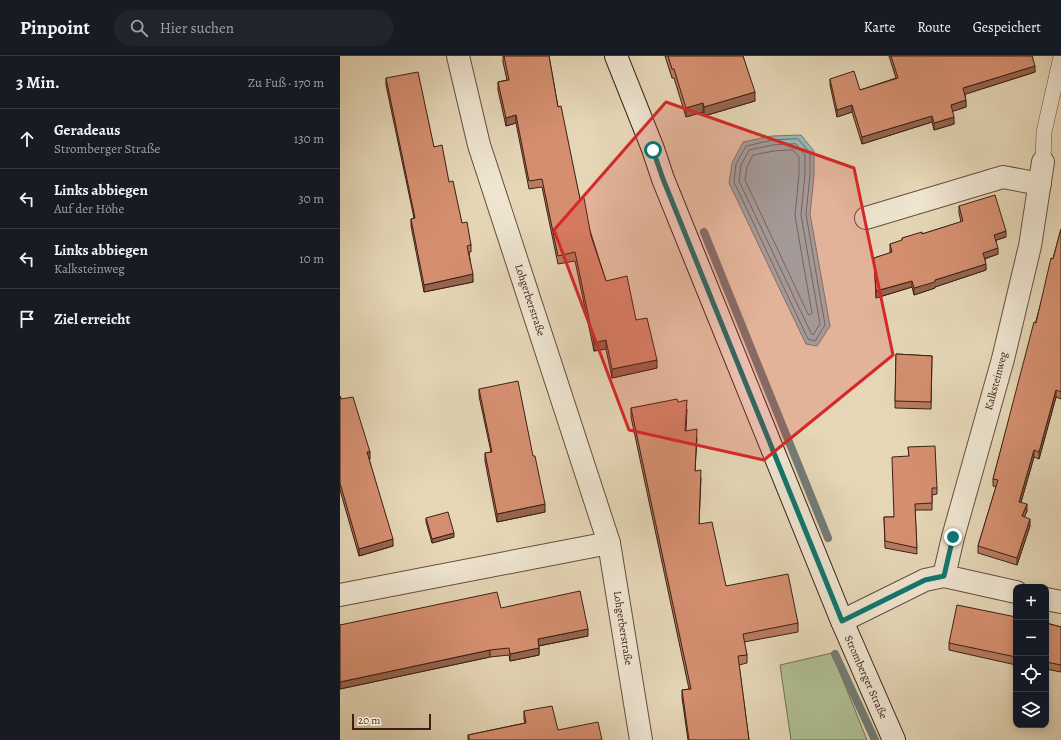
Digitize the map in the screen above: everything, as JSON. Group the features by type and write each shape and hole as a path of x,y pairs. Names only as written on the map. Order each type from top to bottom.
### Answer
{"street":[{"name":"Lohgerberstraße","path":"458,56 479,145 609,543 641,740"},
{"name":"Stromberger Straße","path":"616,56 663,179 842,621 894,740"},
{"name":"Kalksteinweg","path":"944,576 953,537 1003,359 1030,246 1043,162"},
{"path":"866,218 1003,177 1040,184"},
{"path":"340,595 609,543"},
{"path":"842,621 925,580 944,576 1013,591"},
{"path":"1049,600 1061,602"}],"lane":[{"path":"1043,162 1044,132 1061,57"}],"highlighted area":[{"path":"666,102 854,168 893,355 764,460 629,430 554,230"}],"green space":[{"path":"832,653 867,740 791,740 780,665"}],"water":[{"path":"801,135 814,151 814,175 810,214 830,326 817,346 806,344 729,183 732,163 743,142 772,136"}],"building":[{"path":"504,56 549,56 558,107 561,106 580,199 584,198 591,236 606,281 627,276 636,320 647,318 657,360 612,369 606,340 594,343 575,252 558,256 542,179 529,181 516,115 506,118 498,82 509,80"},
{"path":"668,56 743,56 755,92 704,107 703,103 686,108 674,69 672,69"},
{"path":"891,56 1032,56 1035,66 963,88 966,100 951,105 954,117 934,123 932,116 862,137 852,105 837,110 830,79 854,71 860,90 898,78"},
{"path":"418,72 434,147 442,145 449,182 453,181 462,223 467,222 471,245 467,246 473,274 424,285 411,219 415,218 386,78"},
{"path":"995,195 1006,231 994,235 998,248 983,253 986,264 914,288 912,281 876,291 874,258 892,252 890,244 902,240 902,238 922,232 922,234 963,221 959,206"},
{"path":"1061,229 1061,392 1056,390 1039,452 1034,450 1019,502 1027,504 1022,516 1030,519 1017,558 978,546 998,480 993,479 1034,322 1036,323 1051,258 1053,259"},
{"path":"896,354 932,356 931,402 895,401"},
{"path":"518,381 533,456 535,456 545,504 497,514 485,453 492,452 479,389"},
{"path":"340,396 341,399 353,397 370,452 367,452 393,539 359,549 340,483"},
{"path":"677,399 678,402 687,400 685,431 697,429 695,471 701,470 699,524 712,522 726,586 788,574 798,623 743,634 747,655 738,656 749,740 689,740 682,690 691,689 631,408"},
{"path":"935,446 937,488 932,488 932,503 915,504 917,548 885,541 884,517 894,517 892,457 909,456 908,447"},
{"path":"448,512 454,533 432,539 426,518"},
{"path":"580,591 588,629 538,639 539,648 510,654 509,648 490,650 340,682 340,625 497,592 501,608"},
{"path":"957,605 1013,616 1013,656 949,643"},
{"path":"1049,624 1061,627 1061,665 1049,663"},
{"path":"552,706 558,730 598,722 602,740 470,740 468,735 526,723 524,711"}],"waterway":[{"path":"704,232 828,538"},
{"path":"835,654 875,740"}],"route":[{"path":"653,150 663,179 842,621 925,580 944,576 953,537"}]}
